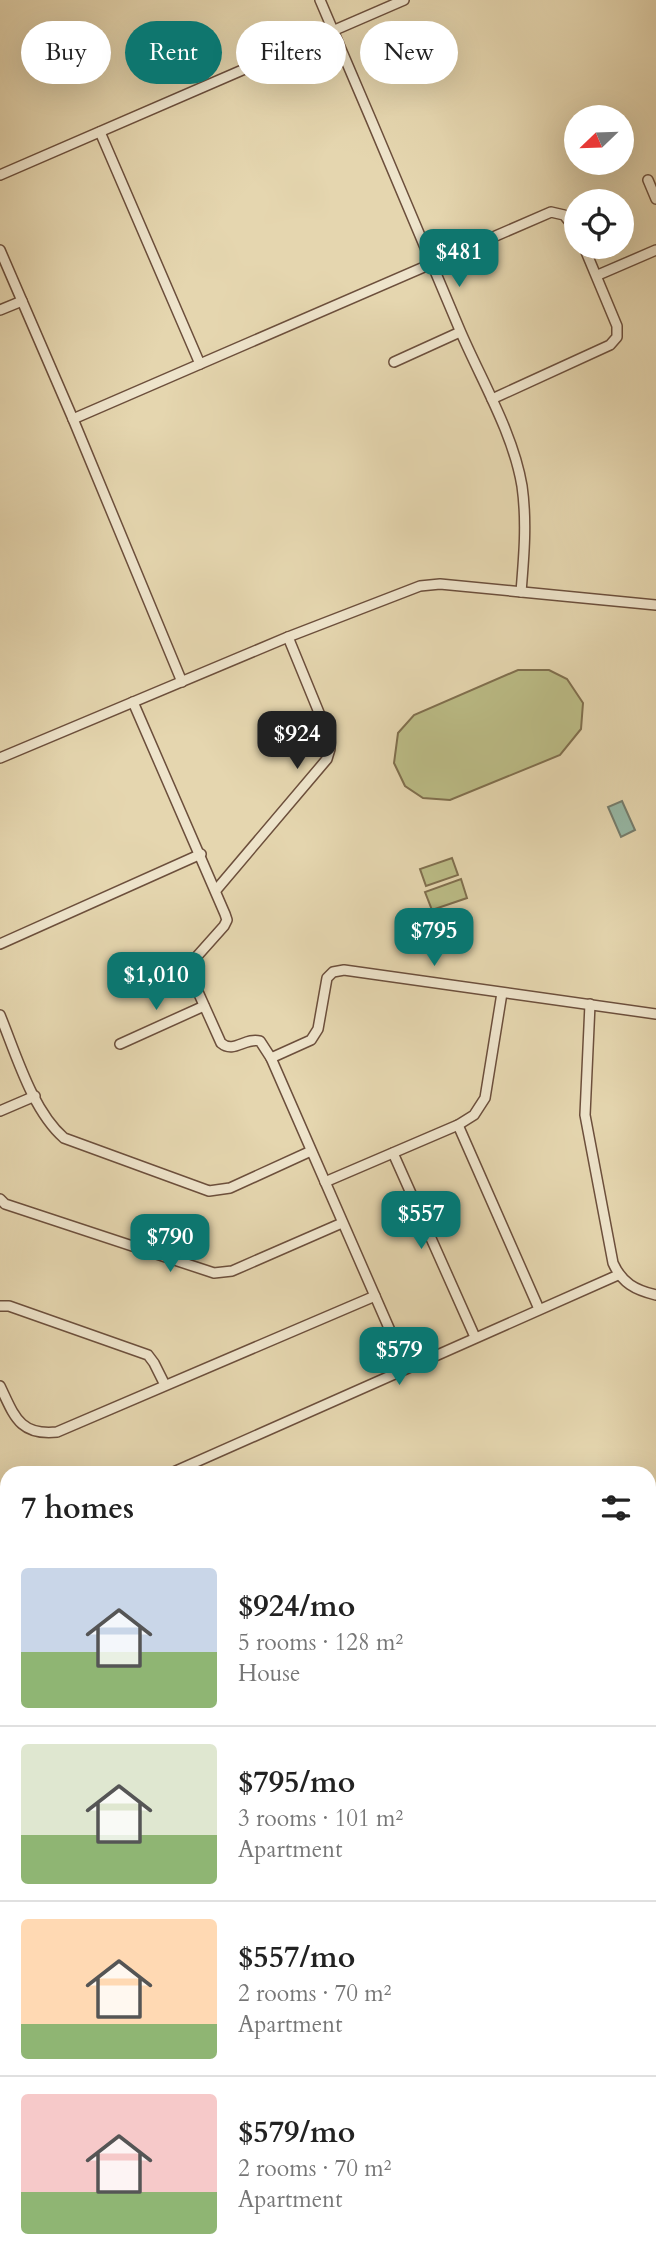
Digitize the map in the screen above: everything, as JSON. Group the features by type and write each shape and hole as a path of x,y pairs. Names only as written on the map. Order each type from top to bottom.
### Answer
{"street":[{"path":"320,0 329,21"},
{"path":"346,25 404,0"},
{"path":"346,61 460,332 492,400 521,483 525,531 522,592"},
{"path":"0,174 236,72"},
{"path":"100,132 200,364"},
{"path":"648,180 656,199"},
{"path":"73,419 551,212 564,215"},
{"path":"0,250 182,682"},
{"path":"598,275 656,250"},
{"path":"492,400 610,345 617,337 617,326 590,259"},
{"path":"0,310 22,301"},
{"path":"394,362 460,332"},
{"path":"0,758 288,637 420,586 440,584 656,605"},
{"path":"217,889 327,759 330,749 329,737 288,637"},
{"path":"133,702 217,889 227,920 189,968 190,974 221,1043 232,1048 254,1039 264,1045 406,1367"},
{"path":"0,944 201,854"},
{"path":"271,1058 310,1040 317,1029 327,978 333,972 344,970 656,1014"},
{"path":"325,1182 458,1125 474,1115 485,1098 502,993"},
{"path":"590,1004 585,1115 613,1263 624,1282 640,1291 656,1295"},
{"path":"120,1044 204,1006"},
{"path":"0,1016 34,1096 50,1126 64,1138 209,1191 230,1188 311,1151"},
{"path":"0,1111 34,1096"},
{"path":"458,1125 539,1309"},
{"path":"393,1153 475,1337"},
{"path":"0,1199 5,1204 214,1273 232,1271 342,1223"},
{"path":"187,1466 618,1275"},
{"path":"0,1386 16,1419 26,1428 44,1433 57,1432 375,1296"},
{"path":"0,1306 9,1306 148,1355 165,1385"}],"green space":[{"path":"518,670 549,670 567,679 583,703 581,729 560,755 450,800 423,798 405,786 394,763 398,733 414,715"},
{"path":"452,858 458,875 426,886 420,869"},
{"path":"461,879 467,898 432,910 425,892"}],"shaded area":[{"path":"622,801 635,830 621,837 608,807"}]}
